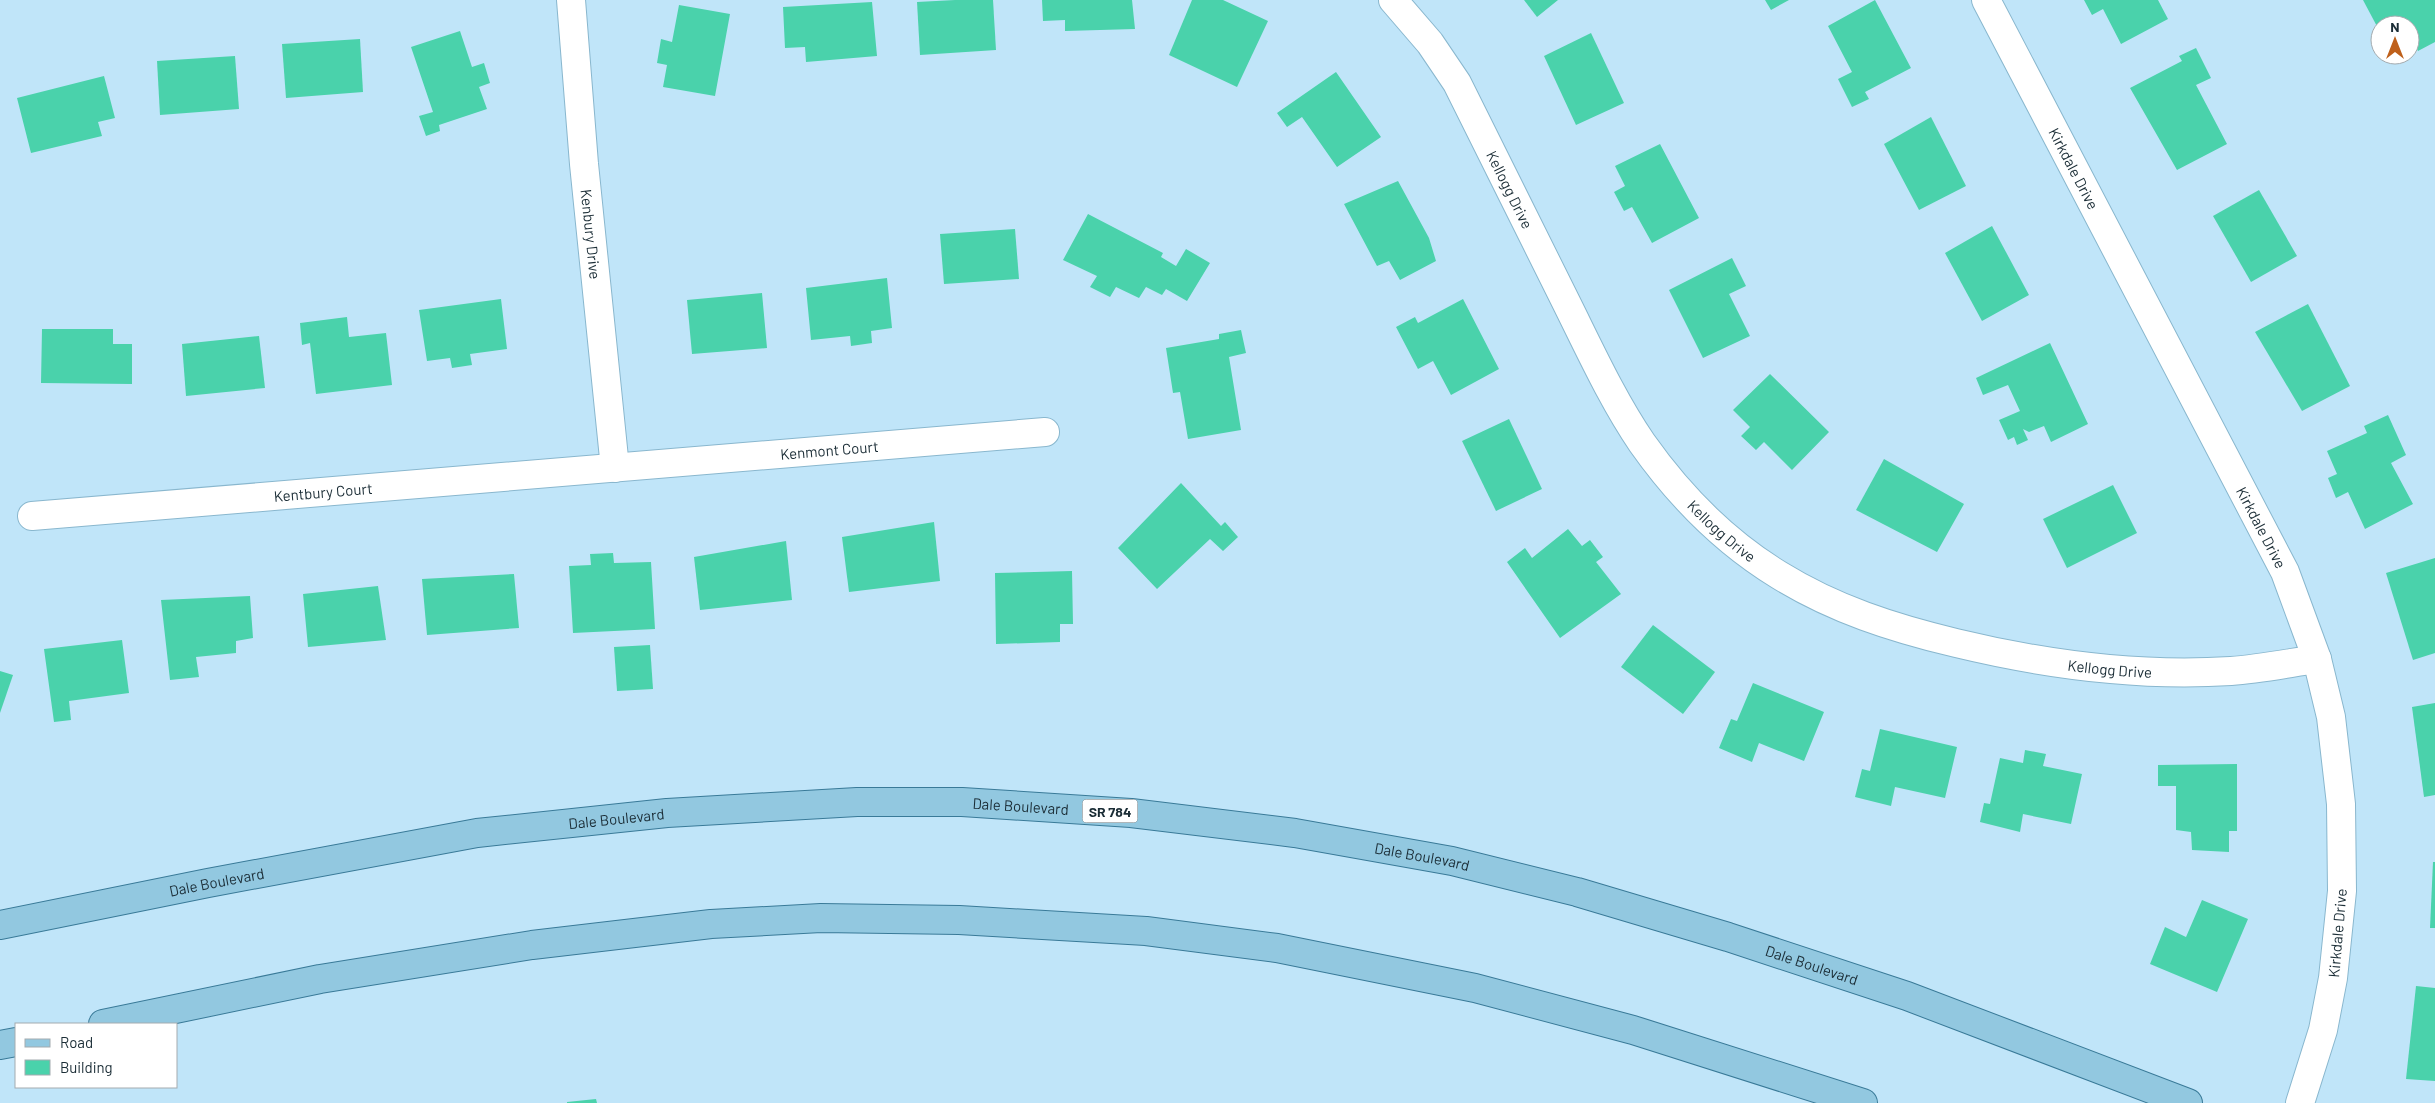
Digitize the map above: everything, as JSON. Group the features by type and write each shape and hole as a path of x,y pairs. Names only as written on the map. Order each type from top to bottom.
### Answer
{"main road":[{"name":"Dale Boulevard","path":"0,925 208,883 477,833 666,813 857,802 962,802 1131,813 1313,836 1452,861 1577,892 1728,936 1907,996 2188,1103"},
{"path":"108,1023 320,979 532,945 711,924 821,918 959,920 1146,931 1286,950 1475,988 1633,1030 1863,1103"},
{"path":"0,1046 15,1042"}],"street":[{"name":"Kenbury Drive","path":"571,0 584,164 615,468"},
{"name":"Kellogg Drive","path":"1393,0 1430,42 1457,83 1606,382 1642,442 1686,498 1725,535 1778,575 1848,612 1898,629 1995,653 2079,668 2147,673 2233,671 2317,659"},
{"name":"Kirkdale Drive","path":"1986,0 2285,572 2317,659 2331,717 2342,804 2342,891 2333,978 2327,1013 2300,1103"},
{"name":"Kenmont Court","path":"615,468 1045,432"},
{"name":"Kentbury Court","path":"32,516 615,468"}],"building":[{"path":"993,0 996,50 920,55 917,2"},
{"path":"1042,0 1132,0 1135,29 1065,31 1065,20 1043,21"},
{"path":"1192,0 1223,0 1268,21 1237,87 1169,55"},
{"path":"1524,0 1558,0 1537,17"},
{"path":"1765,0 1789,0 1771,10"},
{"path":"1875,0 1911,68 1865,92 1869,99 1852,107 1838,79 1852,72 1828,26"},
{"path":"2084,0 2158,0 2168,19 2121,44 2103,9 2092,15"},
{"path":"2363,0 2435,0 2435,42 2420,50 2420,15 2371,15"},
{"path":"872,2 877,56 806,62 805,47 785,48 783,7"},
{"path":"679,5 730,14 715,96 663,87 667,65 657,63 661,39 672,42"},
{"path":"460,31 472,67 484,63 490,83 479,87 487,109 439,125 440,131 426,136 419,116 433,112 411,47"},
{"path":"1591,33 1624,103 1576,125 1544,56"},
{"path":"360,39 363,92 286,98 282,44"},
{"path":"2196,48 2211,78 2196,85 2227,144 2177,170 2130,88 2182,61 2179,56"},
{"path":"235,56 239,109 160,115 157,61"},
{"path":"1336,72 1381,137 1337,167 1302,117 1287,127 1277,113"},
{"path":"104,76 115,118 98,122 102,136 31,153 17,98"},
{"path":"1931,117 1966,186 1919,210 1884,144"},
{"path":"1660,144 1699,218 1652,243 1632,207 1624,211 1614,192 1625,186 1615,166"},
{"path":"1398,181 1429,238 1436,261 1400,280 1389,261 1377,266 1344,204"},
{"path":"2259,190 2297,256 2251,282 2213,216"},
{"path":"1088,214 1163,253 1161,257 1176,266 1186,249 1210,263 1187,301 1166,289 1162,295 1146,287 1139,298 1116,287 1110,297 1090,287 1097,276 1063,260"},
{"path":"1992,226 2029,295 1982,321 1945,253"},
{"path":"1015,229 1019,279 944,284 940,234"},
{"path":"1732,258 1746,286 1729,294 1750,336 1703,358 1669,290"},
{"path":"887,278 892,328 871,331 872,343 851,346 850,336 811,340 806,288"},
{"path":"762,293 767,348 692,354 687,300"},
{"path":"501,299 507,349 470,354 472,365 452,368 450,358 427,361 419,310"},
{"path":"1463,299 1499,369 1451,395 1433,361 1418,369 1396,327 1415,317 1418,323"},
{"path":"2308,304 2350,386 2302,411 2255,332"},
{"path":"347,317 349,337 386,333 392,385 316,394 310,343 302,345 300,323"},
{"path":"42,329 113,329 113,344 132,344 132,384 41,383"},
{"path":"1241,330 1246,353 1229,357 1241,430 1188,439 1180,392 1173,393 1166,348 1219,339 1219,334"},
{"path":"259,336 265,388 186,396 182,344"},
{"path":"2050,343 2088,424 2051,442 2044,426 2029,432 2023,429 2028,440 2017,445 2014,437 2008,440 1999,420 2020,411 2008,385 1983,395 1976,378"},
{"path":"1770,374 1829,432 1792,470 1764,442 1756,450 1741,436 1750,427 1733,410"},
{"path":"2388,415 2406,455 2391,463 2413,504 2365,529 2348,492 2336,498 2328,478 2337,474 2327,451 2367,433 2364,426"},
{"path":"1509,419 1542,489 1496,511 1462,441"},
{"path":"1884,459 1964,504 1937,552 1856,510"},
{"path":"1181,483 1221,526 1225,522 1238,537 1223,551 1210,539 1157,589 1118,548"},
{"path":"2113,485 2137,533 2067,568 2043,519"},
{"path":"934,522 940,581 849,592 842,537"},
{"path":"1568,529 1582,546 1590,540 1603,557 1596,562 1621,594 1560,638 1507,562 1525,548 1532,558"},
{"path":"786,541 792,600 700,610 694,557"},
{"path":"613,553 614,563 651,562 655,629 573,633 569,566 591,565 590,554"},
{"path":"2435,558 2435,653 2413,660 2386,573"},
{"path":"1072,571 1073,624 1060,624 1060,642 996,644 995,573"},
{"path":"514,574 519,628 427,635 422,579"},
{"path":"378,586 386,640 308,647 303,594"},
{"path":"250,596 253,638 236,641 236,653 196,657 199,677 170,680 161,600"},
{"path":"1653,625 1715,672 1683,714 1621,667"},
{"path":"122,640 129,693 69,701 71,720 54,722 44,649"},
{"path":"650,645 653,689 617,691 614,647"},
{"path":"0,671 13,675 0,713"},
{"path":"1753,683 1824,712 1804,761 1759,743 1752,762 1719,748 1731,719 1737,721"},
{"path":"2435,703 2435,795 2424,797 2412,707"},
{"path":"1880,729 1957,747 1945,798 1895,787 1891,806 1855,797 1862,769 1870,771"},
{"path":"2025,750 2046,754 2043,766 2082,774 2071,824 2023,814 2020,832 1980,822 1984,803 1990,804 2000,758 2023,763"},
{"path":"2237,764 2237,831 2229,831 2229,852 2192,850 2191,832 2176,830 2176,786 2158,786 2158,765"},
{"path":"2433,862 2435,862 2435,928 2430,928"},
{"path":"2202,900 2248,919 2217,992 2150,964 2165,927 2186,937"},
{"path":"2416,986 2435,988 2435,1081 2406,1079"},
{"path":"596,1099 597,1103 567,1103 567,1102"}]}
